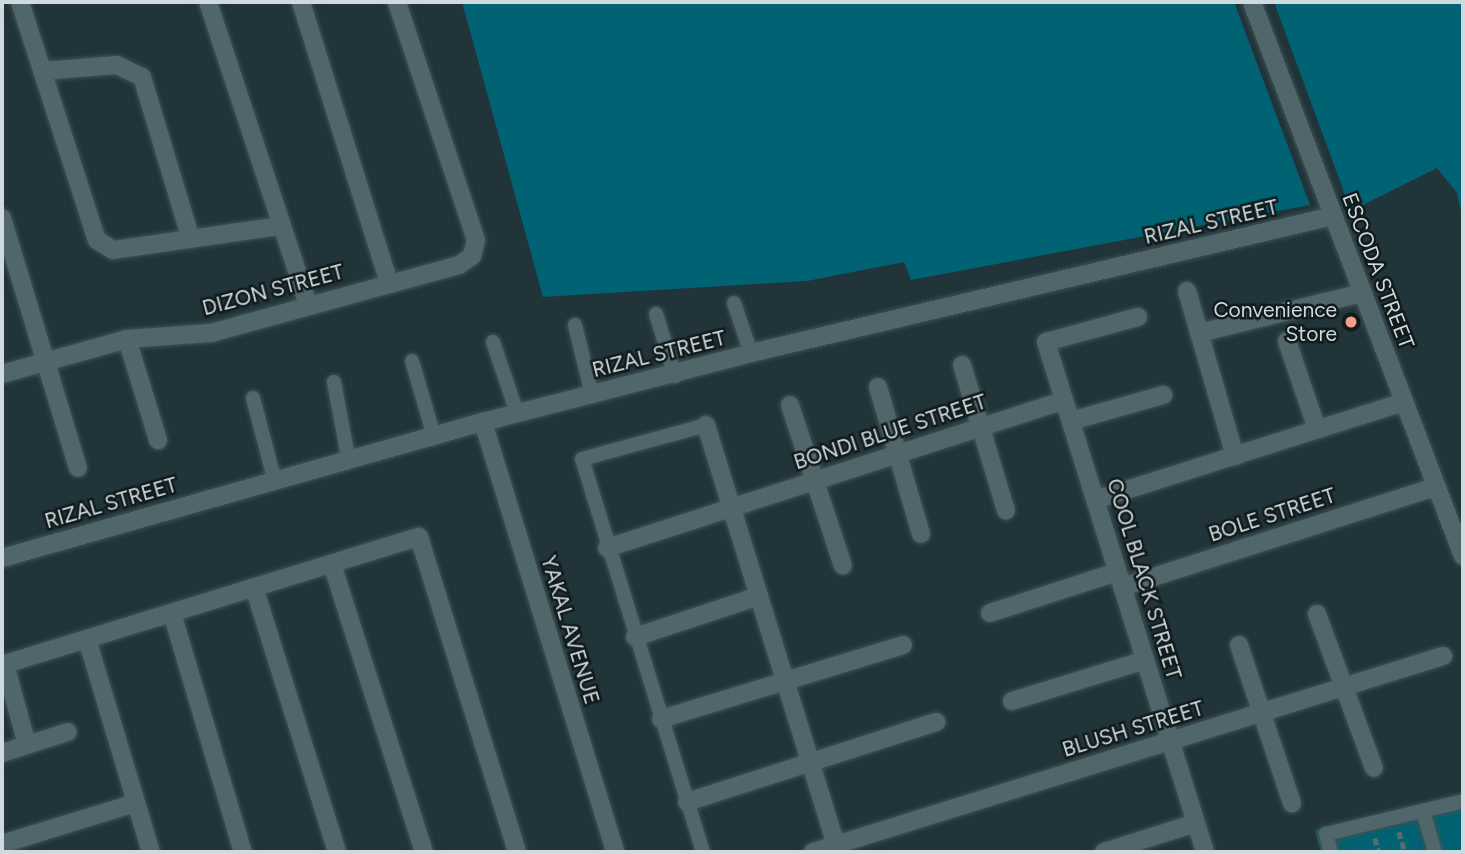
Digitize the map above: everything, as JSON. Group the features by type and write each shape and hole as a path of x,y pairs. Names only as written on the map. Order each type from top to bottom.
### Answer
{"street":[{"path":"20,2 97,240 113,250 280,226"},
{"path":"208,2 308,304"},
{"path":"301,2 389,283"},
{"name":"DIZON STREET","path":"2,374 127,339 211,332 459,265 472,256 476,240 397,2"},
{"name":"ESCODA STREET","path":"1252,2 1463,556"},
{"path":"42,72 117,65 142,77 191,239"},
{"name":"RIZAL STREET","path":"2,558 348,457 517,413 675,376 751,353 1333,216"},
{"path":"2,218 78,468"},
{"path":"1186,291 1235,456"},
{"path":"1199,333 1362,293"},
{"name":"COOL BLACK STREET","path":"1138,317 1046,342 1205,852"},
{"path":"127,339 159,440"},
{"path":"1287,341 1317,429"},
{"path":"962,365 1006,511"},
{"path":"878,387 921,534"},
{"path":"1071,421 1163,395"},
{"name":"BONDI BLUE STREET","path":"607,548 1063,401"},
{"path":"1095,500 1404,402"},
{"path":"790,405 843,566"},
{"name":"YAKAL AVENUE","path":"483,422 615,852"},
{"path":"706,425 837,849"},
{"name":"BOLE STREET","path":"990,612 1120,579 1436,487"},
{"path":"27,745 4,664 419,537 517,852"},
{"path":"332,564 424,852"},
{"path":"254,587 337,852"},
{"path":"635,637 759,596"},
{"path":"172,613 243,852"},
{"path":"1317,614 1374,768"},
{"path":"87,639 151,852"},
{"path":"661,719 904,645"},
{"path":"1239,645 1292,803"},
{"name":"BLUSH STREET","path":"813,852 837,849 1443,656"},
{"path":"1012,701 1145,660"},
{"path":"687,802 936,722"},
{"path":"2,753 68,732"},
{"path":"2,844 135,803"},
{"path":"1104,852 1196,823"}],"lane":[{"path":"734,303 751,353"},
{"path":"656,314 675,376"},
{"path":"575,325 592,395"},
{"path":"493,342 517,413"},
{"path":"412,361 434,436"},
{"path":"334,382 348,457"},
{"path":"253,398 274,478"},
{"path":"704,852 607,548 582,459 706,425"},
{"path":"1331,852 1326,834 1463,801"},
{"path":"1423,811 1435,852"}],"shaded area":[{"path":"462,2 1234,2 1310,205 911,280 904,262 807,281 543,297"},
{"path":"1274,2 1463,2 1463,221 1457,193 1437,168 1351,211"},
{"path":"1463,795 1463,852 1321,852 1315,830"}],"place":[{"name":"Convenience Store","path":"1351,322"}]}
